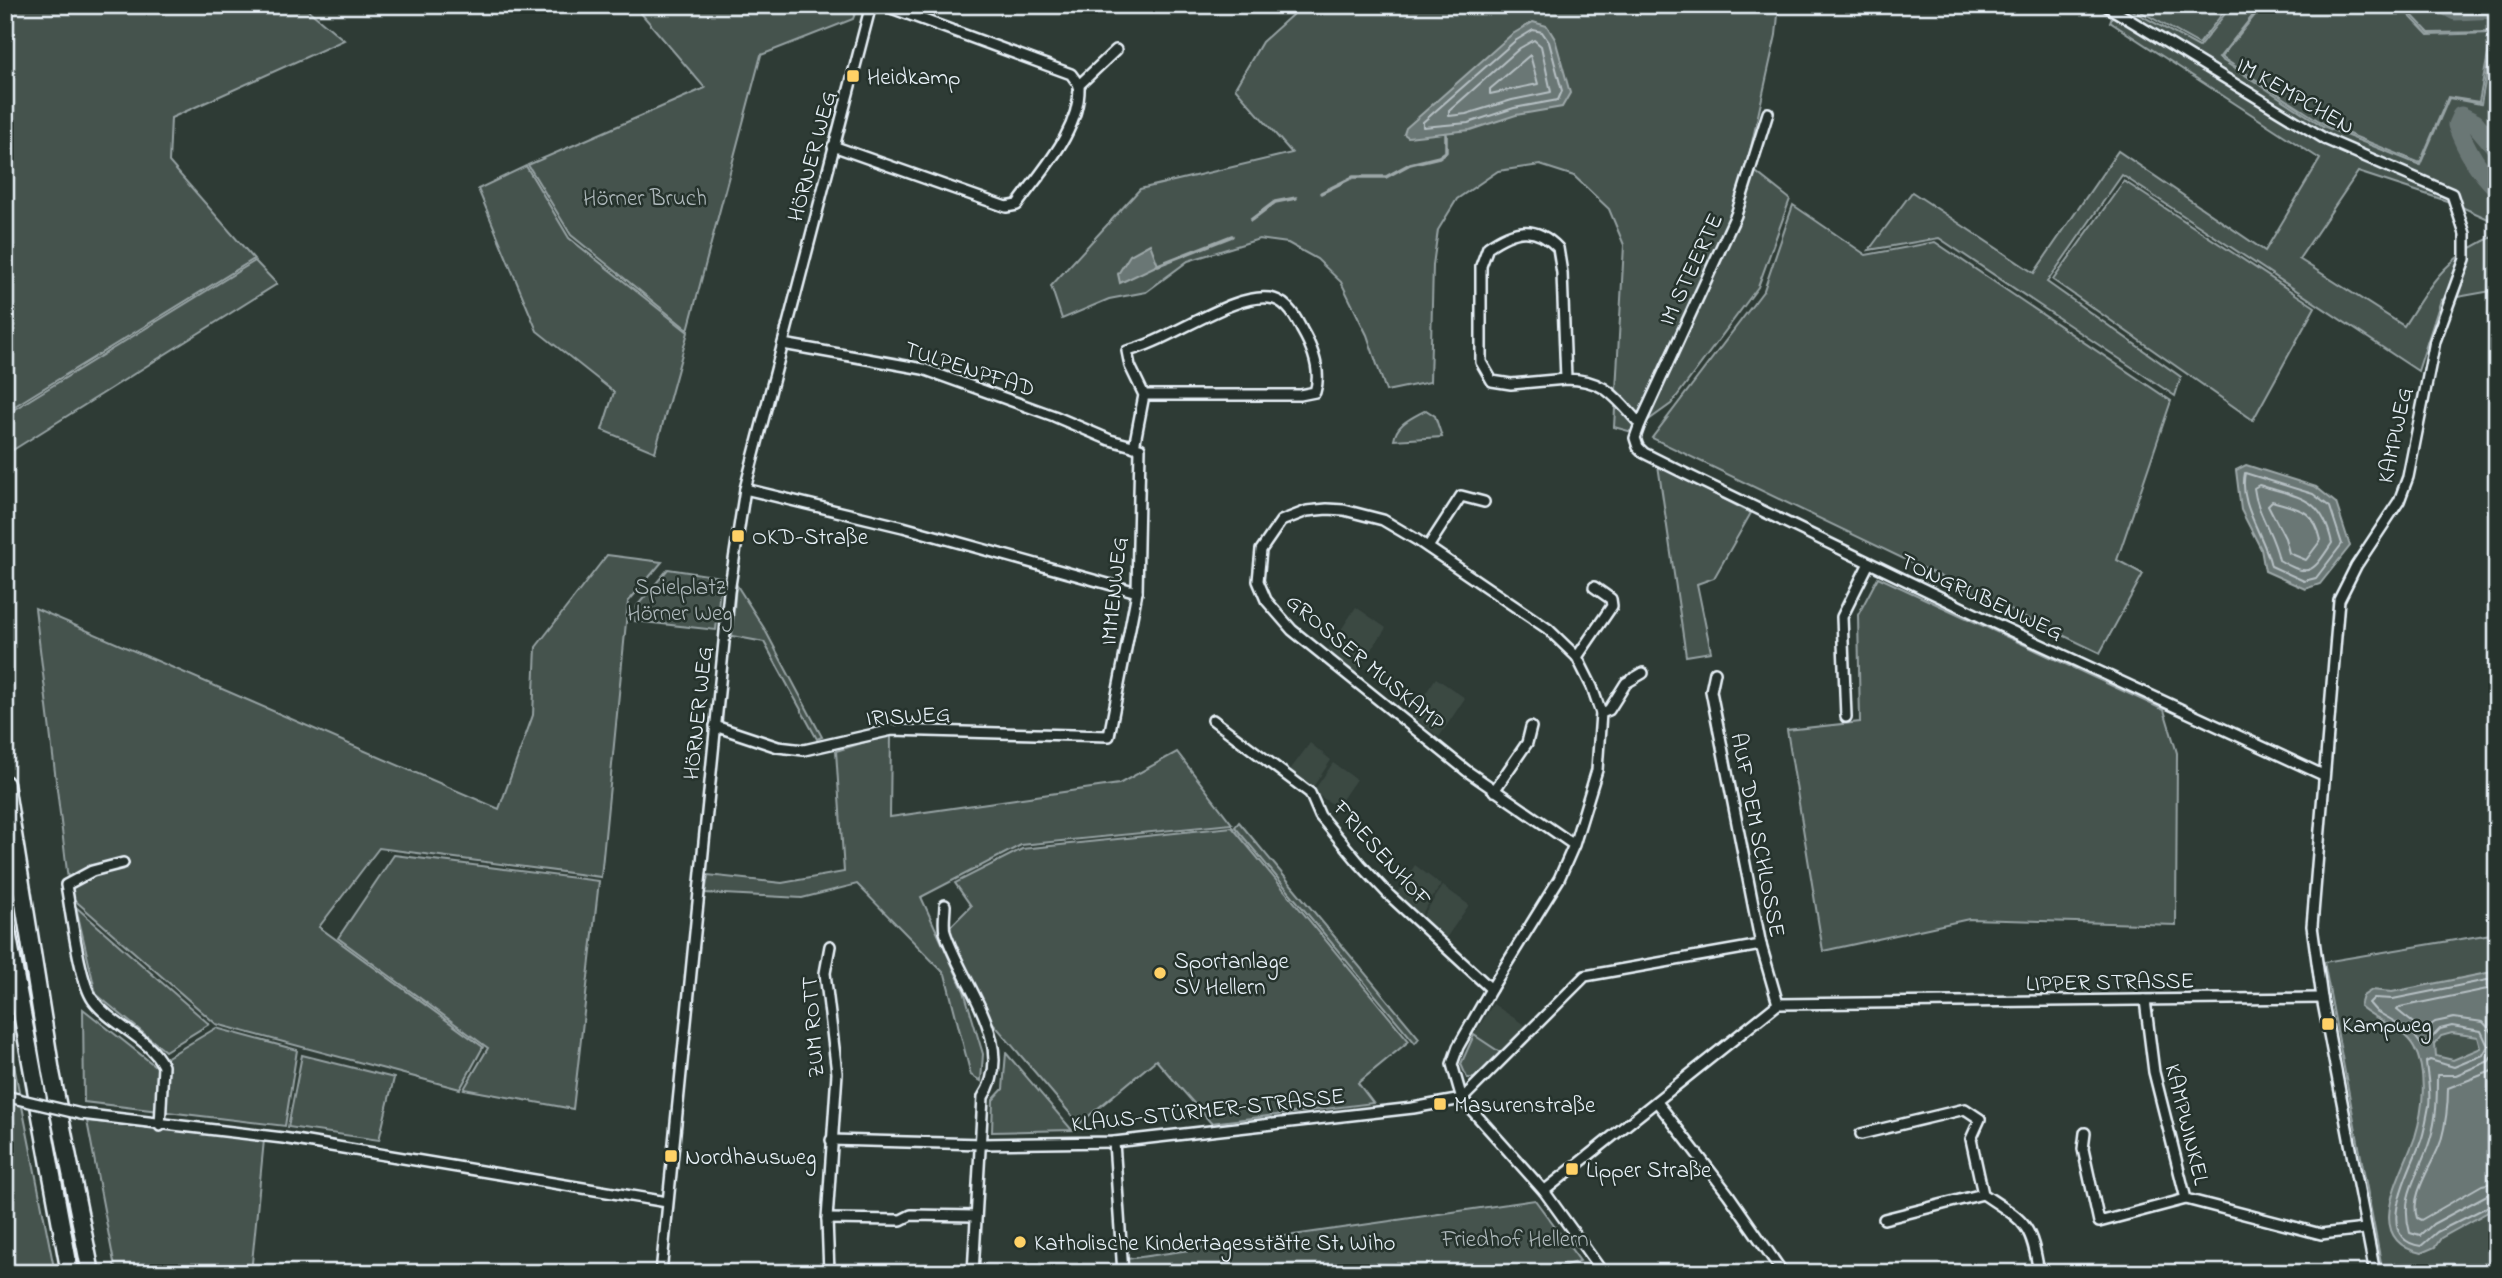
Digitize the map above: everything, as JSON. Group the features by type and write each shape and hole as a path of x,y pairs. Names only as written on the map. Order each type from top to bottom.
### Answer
{"highway":[{"path":"5,784 48,1059 83,1235 94,1273"},
{"path":"5,921 70,1273"}],"street":[{"name":"HÖRNER WEG","path":"661,1273 729,592 745,489 871,5"},
{"path":"833,146 1006,207 1017,205 1066,136 1079,98 1079,85 1070,74 883,5"},
{"name":"IM KEMPCHEN","path":"2105,5 2325,139 2452,194 2465,234 2465,259"},
{"path":"1079,85 1116,50"},
{"name":"IM STEERTE","path":"1635,438 1736,215 1768,113"},
{"path":"1566,379 1562,274 1558,248 1540,233 1519,230 1488,247 1481,266 1481,362 1492,381 1511,384 1566,379 1589,380 1610,391 1640,424"},
{"name":"KAMPWEG","path":"2375,1273 2322,998 2312,926 2323,775 2339,600 2356,566 2399,501 2408,477 2419,407 2435,341 2465,259"},
{"path":"1260,298 1277,299 1293,312 1308,341 1320,377 1315,392 1300,395 1144,395 1130,366 1127,351 1150,346 1219,309 1260,298"},
{"name":"TULPENPFAD","path":"783,344 923,369 1137,447"},
{"name":"IMMENWEG","path":"1109,736 1137,592 1137,447 1144,395"},
{"name":"TONGRUBENWEG","path":"1635,438 1644,453 1869,563 2323,775"},
{"path":"745,489 916,531 1137,592"},
{"path":"1428,547 1461,496 1484,502"},
{"name":"GROSSER MUSKAMP","path":"1462,1099 1452,1064 1458,1047 1559,879 1574,845 1597,770 1601,713 1577,657 1548,629 1428,547 1368,515 1344,510 1307,511 1280,521 1261,550 1258,581 1266,600 1292,630 1351,681 1494,791 1574,845"},
{"path":"1846,717 1842,617 1869,563"},
{"path":"1577,657 1612,606 1611,599 1594,587"},
{"name":"AUF DEM SCHLOSSE","path":"1715,672 1711,691 1761,945 1778,1004"},
{"path":"1601,713 1609,710 1626,683 1643,673"},
{"name":"FRIESENHOF","path":"1213,720 1310,793 1320,816 1382,888 1491,989"},
{"name":"IRISWEG","path":"715,726 778,747 804,750 892,730 1109,736"},
{"path":"1494,791 1527,743 1531,727"},
{"path":"122,863 92,871 66,885 87,991 102,1010 149,1047 163,1066 160,1126"},
{"path":"945,905 944,930 973,991 994,1056 990,1086 983,1097 973,1273"},
{"path":"1602,1273 1544,1191 1462,1099 1585,976 1761,945"},
{"name":"ZUM ROTT","path":"829,1273 827,1219 837,1073 825,973 830,946"},
{"name":"LIPPER STRASSE","path":"1778,1004 2322,998"},
{"name":"KAMPWINKEL","path":"2145,1000 2154,1072 2186,1199 2321,1234 2365,1229"},
{"path":"1544,1191 1778,1004"},
{"path":"5,1097 81,1114 160,1126 283,1138 667,1202"},
{"name":"KLAUS-STÜRMER-STRASSE","path":"831,1140 982,1144 1114,1142 1413,1108 1462,1099"},
{"path":"1657,1102 1728,1194 1783,1273"},
{"path":"1861,1134 1965,1109 1979,1119 1971,1139 1983,1194 2019,1218 2029,1229 2039,1273"},
{"path":"2085,1133 2083,1149 2099,1222 2186,1199"},
{"path":"1114,1142 1123,1273"},
{"path":"1884,1219 1983,1194"},
{"path":"827,1219 901,1220 911,1214 976,1216"}],"shaded area":[{"path":"1356,607 1386,628 1355,674 1327,651"},
{"path":"1436,678 1465,698 1439,737 1410,716"},
{"path":"1310,743 1331,760 1311,790 1287,774"},
{"path":"1333,763 1356,779 1337,807 1313,792"},
{"path":"1415,865 1441,885 1421,915 1397,893"},
{"path":"1443,886 1469,905 1446,938 1422,917"},
{"path":"1493,1004 1526,1026 1501,1053 1474,1035"}],"green space":[{"path":"5,5 302,5 344,40 171,118 169,162 254,259 5,412"},
{"name":"Hörner Bruch","path":"634,5 858,5 853,19 761,55 688,330 571,235 528,165 705,88"},
{"path":"1303,5 1779,5 1776,35 1747,165 1790,199 1758,287 1671,404 1632,432 1614,427 1624,245 1609,209 1574,176 1540,165 1498,171 1457,199 1438,230 1433,265 1430,382 1386,391 1367,335 1341,282 1317,259 1288,243 1259,239 1188,261 1146,292 1109,299 1062,319 1051,286 1140,189 1292,153 1235,88 1262,42"},
{"path":"2116,5 2122,5 2199,47 2232,5 2261,5 2219,58 2323,126 2420,165 2449,98 2481,104 2494,32 2429,33 2408,11 2411,5 2455,5 2455,9 2497,8 2497,223 2453,203 2358,172 2299,259 2404,326 2432,283 2453,261 2497,235 2497,290 2441,300 2418,371 2122,175 2047,282 2181,377 2175,396 1939,238 1869,250 1912,192 2034,273 2118,151 2265,251 2320,159 2110,22"},
{"path":"2129,5 2229,5 2199,44"},
{"path":"2263,5 2409,5 2406,12 2428,35 2492,33 2479,102 2448,97 2420,163 2324,124 2221,57"},
{"path":"526,166 569,238 688,332 655,452 602,430 614,392 537,331 478,189"},
{"path":"2124,181 2315,307 2253,420 2053,280"},
{"path":"1793,205 1866,255 1935,242 2171,401 2117,560 2143,574 2100,653 1652,438 1764,290"},
{"path":"255,261 277,284 5,455 5,415"},
{"path":"1426,410 1435,416 1442,437 1394,440 1402,425"},
{"path":"1658,465 1751,513 1714,578 1697,584 1711,652 1686,656"},
{"path":"607,555 662,562 628,602 601,877 379,848 319,927 483,1047 460,1089 216,1024 70,896 35,608 499,809 533,715 536,647"},
{"name":"Spielplatz Hörner Weg","path":"668,569 721,577 716,630 635,621 637,606"},
{"path":"1878,577 2164,710 2177,753 2176,925 1969,919 1823,951 1787,730 1860,722 1858,615"},
{"path":"736,584 764,628 822,737 817,739 764,642 732,636"},
{"path":"891,734 890,817 1119,784 1177,752 1232,824 1021,845 921,897 964,991 983,1054 981,1081 971,1075 945,974 857,884 802,898 705,893 708,875 782,883 844,872 836,751"},
{"path":"1239,822 1419,1038 1415,1043 1235,827"},
{"name":"Sportanlage SV Hellern","path":"1232,827 1409,1041 1358,1083 1373,1103 1211,1123 1156,1060 1079,1124 987,1016 948,929 971,906 955,883 1022,849"},
{"path":"394,855 599,881 573,1109 464,1089 488,1048 338,938"},
{"path":"76,907 209,1024 165,1051 96,994"},
{"path":"2497,933 2497,1273 2383,1273 2324,962"},
{"path":"83,1009 154,1065 216,1028 297,1050 285,1126 84,1102"},
{"path":"5,1020 55,1273 5,1273"},
{"path":"1474,1035 1501,1053 1474,1078 1467,1078 1461,1064"},
{"path":"1006,1053 1072,1130 992,1132 993,1100 1003,1089"},
{"path":"302,1055 394,1078 379,1140 288,1127"},
{"path":"87,1121 264,1140 251,1273 116,1273"},
{"name":"Friedhof Hellern","path":"1535,1200 1580,1261 1537,1273 1129,1273 1127,1259"}],"water":[{"path":"1533,22 1547,26 1555,39 1570,93 1562,107 1516,115 1470,130 1408,137 1404,134 1406,128 1511,35"},
{"path":"1150,244 1158,265 1120,283 1118,274 1130,255"},
{"path":"2246,465 2316,487 2336,503 2350,546 2320,584 2305,589 2265,571 2261,549 2241,510 2236,470"},
{"path":"2497,971 2497,1207 2441,1238 2435,1247 2421,1253 2403,1245 2393,1234 2389,1220 2396,1186 2420,1116 2423,1092 2421,1068 2409,1040 2360,1006 2363,996 2372,990 2392,992","holes":["2452,1033 2478,1037 2481,1048 2453,1060 2436,1056 2435,1044 2441,1036"]}],"waterway":[{"path":"2444,5 2455,11 2497,9"},
{"path":"2497,149 2475,123 2461,116 2457,125 2464,143 2478,167 2497,188"},
{"path":"1321,193 1353,177 1386,177 1410,164 1439,157 1446,152 1446,134"},
{"path":"1251,220 1275,202 1296,198"},
{"path":"1158,265 1232,236"}],"place":[{"name":"Heidkamp","path":"853,76"},
{"name":"OKD-Straße","path":"738,536"},
{"name":"Sportanlage SV Hellern","path":"1160,973"},
{"name":"Kampweg","path":"2328,1024"},
{"name":"Masurenstraße","path":"1440,1104"},
{"name":"Nordhausweg","path":"671,1156"},
{"name":"Lipper Straße","path":"1572,1169"},
{"name":"Katholische Kindertagesstätte St. Wiho","path":"1020,1242"}]}
